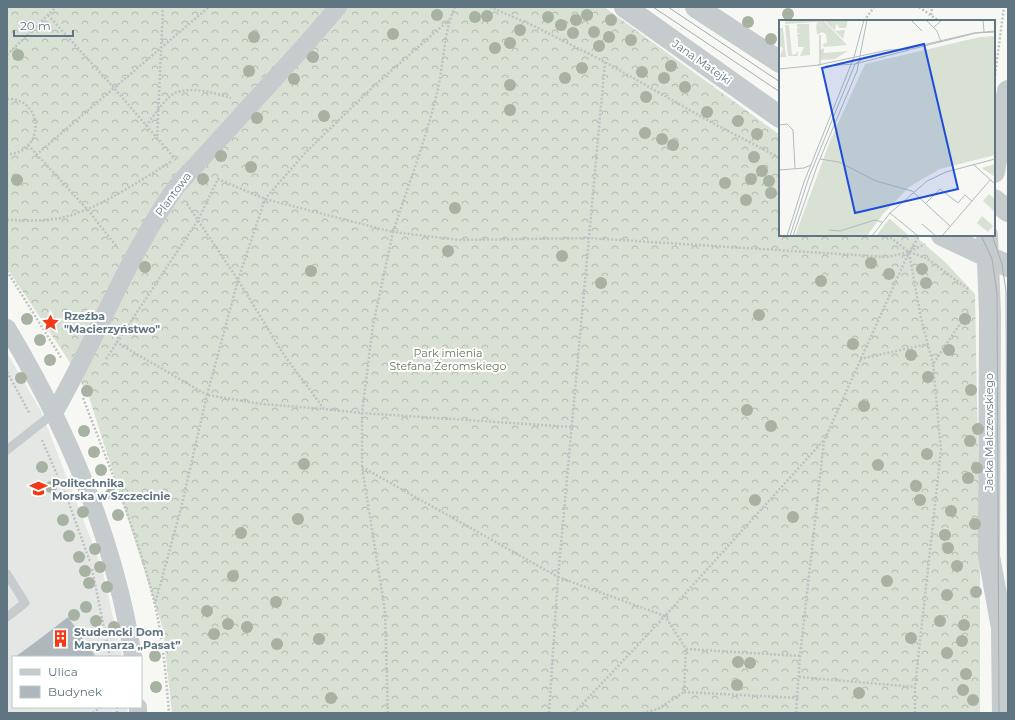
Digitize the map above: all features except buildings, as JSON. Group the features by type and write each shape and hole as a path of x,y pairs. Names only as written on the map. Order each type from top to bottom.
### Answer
{"street":[{"name":"Plantowa","path":"54,413 74,379 130,263 160,210 176,186 302,49 338,7"},
{"name":"Jana Matejki","path":"625,7 779,116"},
{"path":"696,7 779,61"},
{"path":"995,124 1007,95"},
{"path":"995,166 1007,95"},
{"path":"995,201 1008,211"},
{"name":"Jacka Malczewskiego","path":"987,236 990,314 989,556 1002,628"},
{"path":"935,239 1008,266"},
{"path":"7,328 54,413 83,481 108,552 123,601 133,656"},
{"name":"Jacka Malczewskiego","path":"1003,713 1002,628 1008,584"}],"lane":[{"path":"7,450 54,413"},
{"path":"7,574 25,603 7,617"}],"path":[{"path":"7,56 56,7"},
{"path":"157,140 163,7"},
{"path":"36,155 209,7"},
{"path":"388,713 385,611 362,467 362,413 373,325 392,232 420,149 439,84 449,20 455,7"},
{"path":"490,7 534,26 605,62 708,121 779,157"},
{"path":"865,20 874,7"},
{"path":"919,7 938,20"},
{"path":"931,15 932,7"},
{"path":"995,75 1004,7"},
{"path":"48,15 114,88 175,160"},
{"path":"155,604 181,508 207,395 238,280 265,199 306,152 375,85 449,20"},
{"path":"549,713 558,577 605,62"},
{"path":"146,126 174,93 192,90 213,93 231,98"},
{"path":"226,104 236,92"},
{"path":"7,99 18,100 26,105 32,112 36,129 33,138 28,145 21,151 7,154"},
{"path":"28,145 87,209 121,252"},
{"path":"7,220 37,221 65,217 87,209 175,160 180,154"},
{"path":"103,363 198,220 218,179 265,199 392,232 459,240 588,238 887,257 908,252 935,239"},
{"path":"176,186 238,280 284,355 324,409"},
{"path":"888,236 908,252 926,258 973,292"},
{"path":"796,713 800,656 824,441 908,252 919,236"},
{"path":"908,252 928,344 934,364 940,450 915,687 915,713"},
{"path":"7,271 64,362"},
{"path":"934,364 970,310"},
{"path":"116,342 207,395 262,404 362,413 571,427"},
{"path":"860,359 928,344"},
{"path":"7,372 37,427 66,495 92,567 110,656"},
{"path":"82,396 136,538 155,604 169,713"},
{"path":"574,713 665,616 824,441"},
{"path":"362,467 558,577 665,616 686,649 684,692"},
{"path":"686,649 800,656"},
{"path":"799,677 915,687"},
{"path":"643,713 658,708 684,692 798,698"}],"shaded area":[{"name":"Politechnika Morska w Szczecinie","path":"7,353 41,411 102,568 122,656 12,656 12,708 127,708 128,713 7,713"}],"green space":[{"name":"Park imienia Stefana Żeromskiego","path":"7,7 604,7 779,134 779,236 915,236 945,262 975,294 980,562 980,713 172,713 163,629 89,397 69,361 7,268"}],"tram line":[{"path":"653,7 779,91"},
{"path":"668,7 779,81"},
{"path":"981,236 992,259 997,294 999,713"},
{"path":"992,236 1002,264 1006,291 1008,713"}],"place":[{"name":"Rzeźba \"Macierzyństwo\"","path":"51,322"},
{"name":"Politechnika Morska w Szczecinie","path":"39,489"},
{"name":"Studencki Dom Marynarza „Pasat”","path":"61,638"}]}
